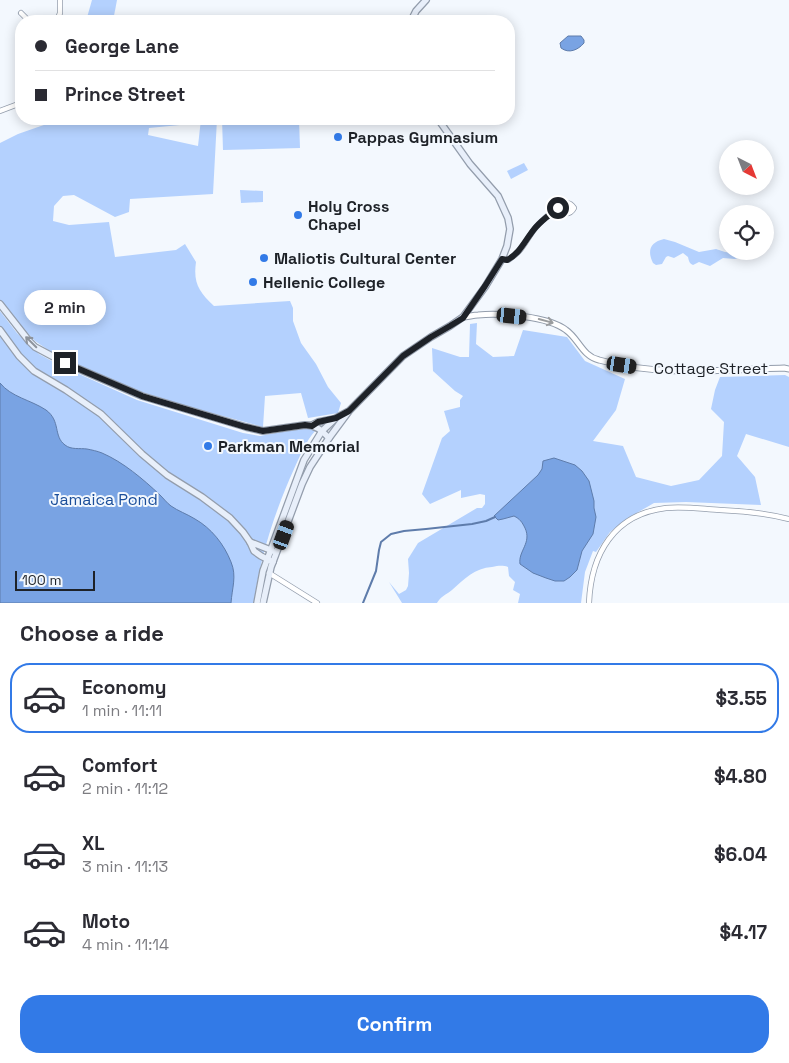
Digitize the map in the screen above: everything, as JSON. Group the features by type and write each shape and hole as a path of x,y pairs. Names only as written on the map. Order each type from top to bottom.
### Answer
{"main road":[{"path":"414,15 426,0"},
{"path":"442,125 470,164 494,189 503,205 510,229 502,259 463,318"},
{"path":"0,304 35,347 65,363 142,396 263,431 305,425 312,426 322,431 329,438"},
{"name":"Cottage Street","path":"349,411 403,356 463,318"},
{"path":"0,330 19,356 34,371 101,414 142,454 167,475 202,497 230,518 242,531 254,551 270,561"},
{"path":"274,551 302,464 311,447 322,431 336,418 349,411"},
{"path":"257,603 261,577 270,561 304,477 349,411"},
{"path":"312,426 318,422 336,418"},
{"path":"250,542 274,551"},
{"path":"263,603 270,561"}],"street":[{"path":"59,15 60,0"},
{"path":"0,111 15,105"},
{"path":"502,259 509,260 517,253 538,225 556,210"},
{"name":"Cottage Street","path":"463,318 477,315 499,315 547,320 566,329 590,357 622,365 679,372 787,368"},
{"path":"589,603 593,573 602,548 619,529 632,519 643,514 668,508 694,508 760,513 789,518"},
{"path":"269,573 317,603"}],"green space":[{"path":"92,0 117,0 114,15 88,15"},
{"path":"44,125 180,125 149,128 148,135 198,146 200,125 217,125 213,194 130,199 129,212 115,217 74,195 63,196 54,206 53,221 69,225 109,222 115,257 176,250 185,244 196,262 195,276 198,287 214,306 290,301 293,308 293,321 301,343 316,364 328,387 341,403 338,413 308,418 301,393 265,396 263,427 139,391 60,358 35,341 0,300 0,143"},
{"path":"222,125 299,125 300,148 223,150"},
{"path":"524,163 528,170 511,179 507,171"},
{"path":"240,190 263,191 263,202 241,203"},
{"path":"664,239 675,242 699,252 716,249 719,250 720,260 710,266 699,262 693,265 683,253 674,258 668,256 662,264 656,265 651,259 650,251 659,240"},
{"name":"Jamaica Pond","path":"0,311 17,333 39,354 137,400 243,433 260,436 306,427 315,431 301,454 275,518 264,551 254,603 0,603"},
{"path":"477,323 476,344 493,357 514,356 523,330 567,337 585,361 625,379 616,410 593,441 623,446 636,477 671,486 699,480 722,456 724,422 711,409 720,377 785,375 789,377 789,447 746,434 737,456 755,477 761,505 686,502 654,503 628,518 610,532 596,552 593,551 585,572 581,603 518,603 520,594 513,590 515,582 509,576 508,567 502,566 480,569 465,578 437,603 402,603 389,582 399,594 406,590 409,573 408,559 418,543 477,508 482,508 485,504 485,495 480,494 461,498 461,490 430,504 422,494 442,438 450,431 444,411 460,407 460,400 463,396 433,371 432,348 460,357 469,357 470,324"}],"shaded area":[{"path":"568,36 581,36 584,43 579,48 564,50 561,48 560,43"},
{"name":"Jamaica Pond","path":"0,383 10,392 51,414 59,437 67,447 98,452 118,461 140,477 171,506 192,517 212,532 225,549 233,567 234,577 231,603 0,603"},
{"path":"554,458 575,465 582,471 589,481 596,517 593,534 582,551 577,570 564,581 555,581 533,573 520,564 527,538 524,526 514,516 498,520 494,516 538,475 542,469 543,461"}],"waterway":[{"path":"363,603 376,571 381,542 391,534 472,524 495,517"}],"place":[{"name":"Pappas Gymnasium","path":"338,137"},
{"name":"Holy Cross Chapel","path":"298,215"},
{"name":"Maliotis Cultural Center","path":"264,258"},
{"name":"Hellenic College","path":"253,282"},
{"name":"Parkman Memorial","path":"208,446"}],"route":[{"path":"65,363 142,396 246,427 263,431 305,425 312,426 318,422 336,418 349,411 403,356 463,318 502,259 509,260 520,251 538,225 558,208"}]}
